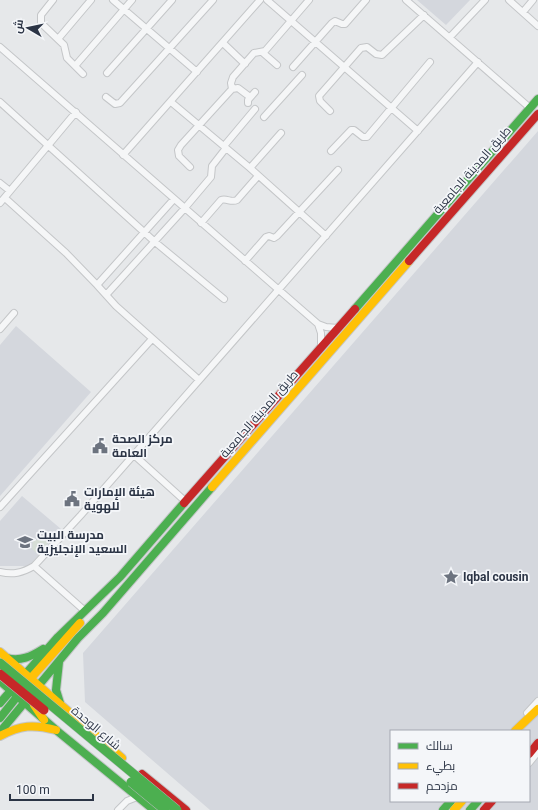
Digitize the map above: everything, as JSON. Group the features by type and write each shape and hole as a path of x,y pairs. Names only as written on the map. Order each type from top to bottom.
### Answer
{"main road":[{"name":"طريق المدينة الجامعية","path":"0,703 21,697 39,685 78,638 104,613 534,111 538,99"},
{"name":"طريق المدينة الجامعية","path":"28,676 58,637 120,577 321,347 534,111"},
{"path":"0,718 21,697 28,676 85,618 96,600"},
{"path":"2,658 16,660 32,656 58,637"},
{"path":"2,658 39,685 118,754 186,810"},
{"name":"شارع الوحدة","path":"2,658 177,810"},
{"path":"59,662 56,690 60,703"},
{"name":"شارع الوحدة","path":"0,674 165,810"},
{"path":"0,681 35,707 44,720 154,810"},
{"name":"طريق المدينة الجامعية","path":"0,732 21,697"},
{"path":"516,730 538,709"},
{"path":"527,730 538,717"},
{"path":"0,736 23,726 41,726 56,730"},
{"path":"530,744 538,735"},
{"path":"530,753 538,743"},
{"path":"470,810 477,802"},
{"path":"484,810 491,802"},
{"path":"443,810 451,804"}],"street":[{"path":"53,0 43,12 40,19 43,26 64,45 67,58 84,74"},
{"path":"58,39 92,0"},
{"path":"113,0 197,72"},
{"path":"75,66 132,0"},
{"path":"106,73 172,0"},
{"path":"106,97 115,104 120,103 213,0"},
{"path":"123,155 260,0"},
{"path":"267,0 418,131"},
{"path":"232,89 232,80 254,53 262,52 309,0"},
{"path":"293,68 334,22 345,24 366,0"},
{"path":"406,0 534,111"},
{"path":"450,38 485,0"},
{"path":"509,0 538,26"},
{"path":"523,12 533,0"},
{"path":"330,111 320,101 319,97 363,47 368,47 378,55 384,54 424,15"},
{"path":"223,43 245,64"},
{"path":"0,47 76,112 184,209 318,324 326,327 338,328"},
{"path":"262,52 277,65"},
{"path":"331,151 351,130 354,130 363,137 367,137 430,62"},
{"path":"0,572 17,574 34,566 134,455 478,62"},
{"path":"264,117 302,75"},
{"path":"190,167 180,159 178,150 199,125 232,89 238,88 249,100 255,92"},
{"path":"0,102 155,242 224,299"},
{"path":"171,102 250,168 326,236"},
{"path":"106,295 155,242 211,176 212,166 255,109"},
{"path":"0,203 76,112"},
{"path":"250,168 281,133"},
{"path":"245,261 266,237 269,236 274,238 277,236 338,170"},
{"path":"201,223 221,200 237,200 258,176"},
{"path":"0,182 10,191"},
{"path":"4,198 66,253 116,306 199,380"},
{"path":"97,285 174,199"},
{"path":"0,329 14,313"},
{"path":"318,324 321,333 321,347"},
{"path":"0,507 152,339"},
{"path":"134,455 186,501"},
{"path":"34,566 85,611"},
{"path":"511,730 538,700"},
{"path":"530,762 538,752"},
{"path":"124,803 125,787"},
{"path":"118,810 124,803 137,797"}],"shaded area":[{"path":"417,0 470,0 446,25"},
{"path":"538,131 538,810 210,810 85,702 83,653"},
{"path":"16,326 91,392 0,496 0,345"},
{"name":"مدرسة البيت السعيد الإنجليزية","path":"22,496 61,529 29,566 0,566 0,521"},
{"path":"52,534 56,534 38,554 32,549 33,540 37,540 37,537 51,538"}],"traffic: fast":[{"path":"355,309 538,99"},
{"path":"0,732 78,638 103,613 212,487"},
{"path":"0,703 58,637 120,577 184,503"},
{"path":"7,658 26,658 43,649"},
{"path":"59,662 56,690 60,703"},
{"path":"0,663 177,810"},
{"path":"0,681 56,730 154,810"},
{"path":"0,718 20,693 24,685"},
{"path":"131,782 165,810"},
{"path":"443,810 450,802"},
{"path":"470,810 477,802"}],"traffic: slow":[{"path":"212,487 409,261"},
{"path":"29,693 29,683 31,678 80,623"},
{"path":"0,652 122,758"},
{"path":"34,705 44,720"},
{"path":"516,730 538,709"},
{"path":"0,736 14,730 34,726 56,730"},
{"path":"454,810 461,802"}],"traffic: jam":[{"path":"409,261 538,114"},
{"path":"184,503 355,309"},
{"path":"0,674 44,710"},
{"path":"530,753 538,743"},
{"path":"142,774 186,810"},
{"path":"484,810 491,802"}],"place":[{"name":"مركز الصحة العامة","path":"100,446"},
{"name":"هيئة الإمارات للهوية","path":"72,499"},
{"name":"مدرسة البيت السعيد الإنجليزية","path":"25,542"},
{"name":"Iqbal cousin","path":"451,577"}]}
